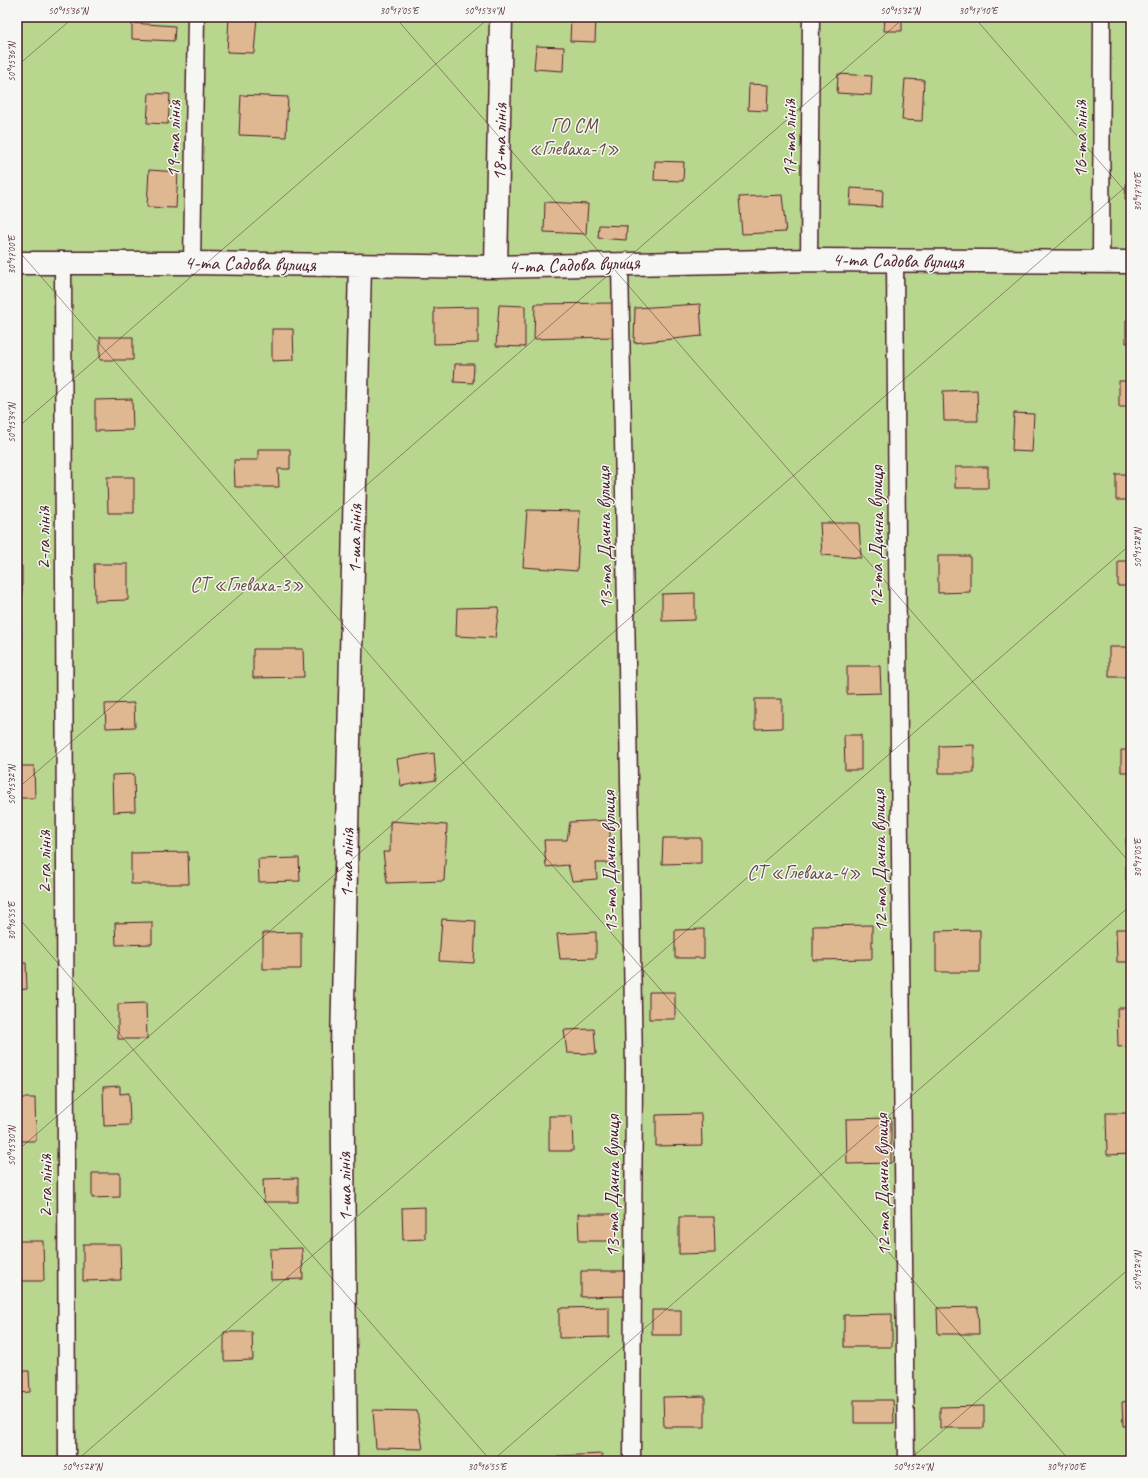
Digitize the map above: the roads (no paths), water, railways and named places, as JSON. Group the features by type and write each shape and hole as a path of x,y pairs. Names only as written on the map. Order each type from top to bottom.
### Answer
{"street":[{"name":"18-та лінія","path":"496,266 501,17"},
{"name":"4-та Садова вулиця","path":"17,263 192,262 496,266 809,260 1131,262"},
{"name":"1-ша лінія","path":"346,1461 342,1045 360,265"}],"lane":[{"name":"19-та лінія","path":"192,262 196,17"},
{"name":"17-та лінія","path":"809,260 811,17"},
{"name":"16-та лінія","path":"1101,262 1102,17"},
{"name":"12-та Дачна вулиця","path":"895,261 906,1461"},
{"name":"2-га лінія","path":"63,263 67,1461"},
{"name":"13-та Дачна вулиця","path":"620,263 634,1067 632,1461"}],"park label":[{"name":"ГО СМ «Глеваха-1»","path":"574,136"},
{"name":"СТ «Глеваха-3»","path":"247,584"},
{"name":"СТ «Глеваха-4»","path":"804,872"}]}
